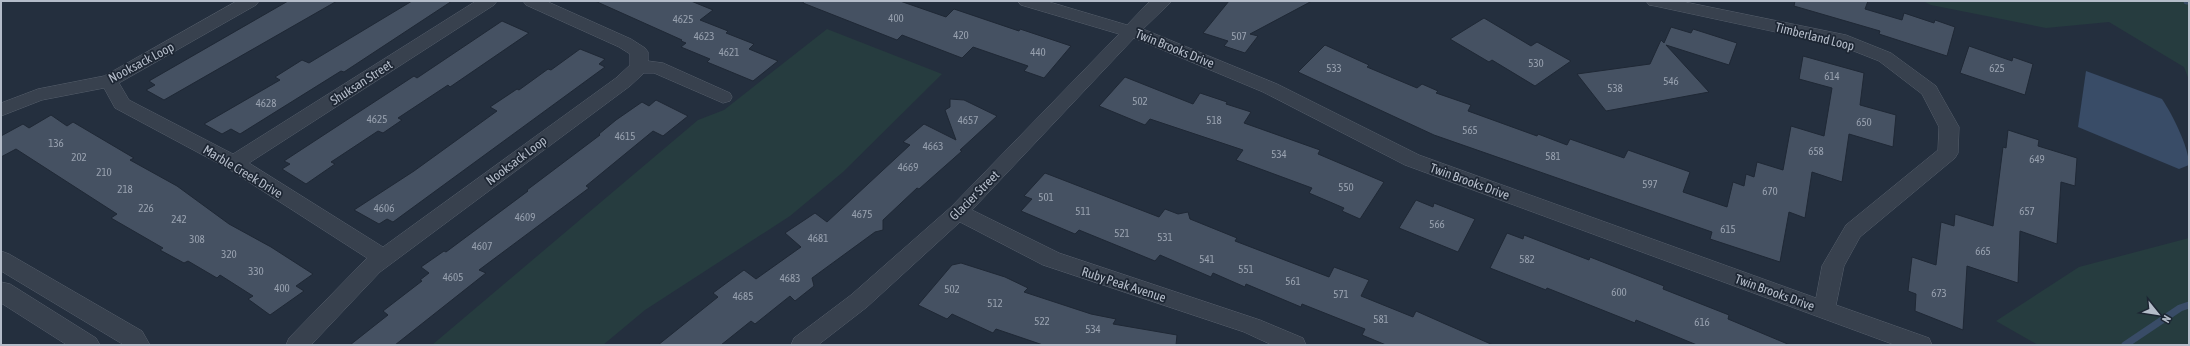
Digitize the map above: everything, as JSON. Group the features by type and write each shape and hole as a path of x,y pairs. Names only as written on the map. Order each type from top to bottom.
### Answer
{"street":[{"name":"Nooksack Loop","path":"1,110 38,95 109,81 250,1"},
{"name":"Shuksan Street","path":"234,163 488,1"},
{"path":"532,1 624,43 639,52 639,67 657,67 723,97"},
{"name":"Twin Brooks Drive","path":"1027,1 1133,31 1157,40 1270,88 1412,160 1921,345"},
{"path":"1133,31 1157,4 1163,1"},
{"name":"Timberland Loop","path":"1655,1 1846,41 1891,62 1929,90 1941,108 1949,127 1948,153 1852,232 1833,266 1824,311"},
{"name":"Glacier Street","path":"802,345 859,301 958,212 1133,31"},
{"name":"Nooksack Loop","path":"297,345 372,266 622,82 639,67"},
{"name":"Marble Creek Drive","path":"109,81 122,104 234,163 369,251 384,258"},
{"name":"Ruby Peak Avenue","path":"958,212 1051,259 1252,326 1295,345"},
{"path":"1,260 133,338 137,345"},
{"path":"1,291 87,345"}],"green space":[{"path":"1923,1 2189,1 2189,80 2184,67 2109,22 2046,28 1931,5"},
{"path":"827,29 942,74 843,172 790,216 645,310 603,345 432,345 698,120 724,110"},
{"path":"2189,238 2189,345 2038,345 1996,321 2079,267"}],"water":[{"path":"2086,71 2162,99 2183,140 2189,165 2179,169 2078,127"}],"building":[{"path":"288,1 337,1 164,100 146,90 155,85 149,81"},
{"path":"412,1 452,1 344,72 341,71 240,134 231,129 222,134 204,124 280,80 275,77 302,60 309,63"},
{"path":"595,1 691,1 713,10 700,20 728,31 726,33 754,44 749,49 778,61 753,81 707,62 710,59 681,47 686,43 681,41 682,40"},
{"path":"804,1 900,1 946,17 954,9 1019,31 1020,29 1071,46 1044,78 1024,71 1028,66 973,47 962,58 902,35 897,40 803,3"},
{"path":"1229,1 1312,1 1250,34 1258,36 1245,53 1224,46 1228,41 1203,33"},
{"path":"1795,1 1868,1 1865,9 1902,20 1904,13 1934,23 1935,20 1955,27 1947,56 1879,34 1880,31 1794,6"},
{"path":"1484,18 1531,46 1537,42 1571,61 1535,86 1492,60 1489,62 1450,39"},
{"path":"502,21 529,33 450,87 448,85 398,118 402,120 383,133 378,131 331,162 335,164 306,184 282,169 290,164 284,161 414,76 417,78"},
{"path":"1671,27 1691,33 1693,29 1737,43 1729,65 1666,45 1709,92 1606,111 1577,74 1650,64 1661,40 1664,43"},
{"path":"1325,45 1369,65 1367,67 1417,88 1422,84 1438,91 1436,93 1471,105 1468,111 1537,136 1538,134 1567,145 1570,139 1624,158 1628,150 1690,172 1683,192 1727,207 1733,182 1744,186 1746,174 1754,177 1757,162 1783,170 1791,126 1824,136 1832,88 1799,79 1803,56 1864,73 1860,105 1896,115 1893,147 1849,134 1842,182 1812,172 1805,218 1789,212 1780,262 1710,239 1712,232 1434,135 1298,72"},
{"path":"1969,46 2012,61 2013,57 2033,64 2025,95 1960,73"},
{"path":"580,49 605,59 599,64 605,67 393,222 387,219 379,224 354,210 414,171 497,111 490,107 517,89 519,90 548,69 551,70"},
{"path":"1125,77 1193,104 1200,93 1227,102 1226,104 1251,112 1244,123 1320,150 1318,154 1384,182 1360,219 1342,211 1344,208 1309,193 1312,188 1236,160 1243,150 1150,119 1145,125 1099,106"},
{"path":"950,99 964,100 997,116 960,150 962,151 919,189 917,188 883,220 883,230 875,232 812,278 814,286 795,301 790,296 755,324 751,321 721,345 658,345 718,297 713,293 744,270 756,279 801,247 785,233 815,213 827,222 910,145 903,142 924,124 956,140 945,110 950,107"},
{"path":"656,100 688,116 663,136 653,131 586,186 589,188 479,270 486,273 395,345 350,345 388,315 383,311 422,281 420,280 429,273 421,267 444,251 446,252 528,191 527,190 600,135 599,134 616,120 642,102 649,106"},
{"path":"51,115 67,126 73,122 134,158 130,160 177,186 229,224 271,247 313,274 296,286 304,291 270,315 248,299 253,296 220,275 217,278 188,261 184,263 160,250 163,248 111,218 117,214 16,149 1,157 1,136 23,124 29,128"},
{"path":"2008,130 2039,140 2038,146 2077,158 2075,186 2061,182 2057,244 2020,231 2018,283 1967,266 1963,330 1915,311 1916,294 1908,291 1912,257 1936,265 1941,222 1954,226 1955,214 1993,226 2003,147 2006,148"},
{"path":"1045,173 1159,217 1165,209 1178,214 1188,212 1190,219 1237,238 1235,241 1329,277 1334,267 1369,280 1361,296 1413,317 1416,311 1493,345 1386,345 1362,335 1365,329 1302,304 1301,307 1246,284 1245,287 1213,273 1211,277 1160,255 1155,261 1079,230 1075,234 1021,211 1032,199 1024,196"},
{"path":"1416,200 1433,207 1434,203 1475,219 1458,252 1399,228"},
{"path":"1507,233 1523,239 1524,235 1589,260 1590,257 1664,286 1663,289 1729,315 1728,319 1790,345 1697,345 1636,320 1635,323 1547,288 1546,290 1490,268"},
{"path":"961,263 1005,277 1028,288 1024,292 1091,314 1116,319 1113,324 1177,335 1176,345 1043,345 996,329 993,333 952,314 947,319 918,305 952,265"}],"waterway":[{"path":"2125,345 2180,308 2189,305"}]}
